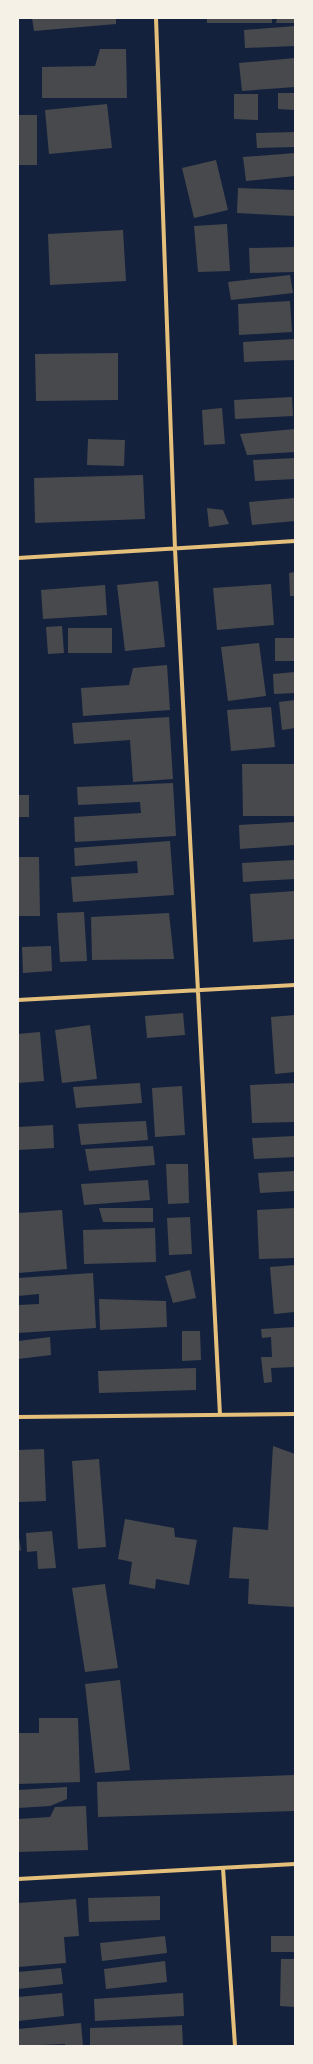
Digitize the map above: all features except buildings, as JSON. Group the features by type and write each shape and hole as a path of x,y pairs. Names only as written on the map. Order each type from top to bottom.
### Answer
{"street":[{"path":"156,18 175,549 220,1415"},
{"path":"18,558 295,541"},
{"path":"18,1000 295,985"},
{"path":"18,1417 295,1414"},
{"path":"18,1879 295,1864"},
{"path":"223,1868 236,2046"}]}
